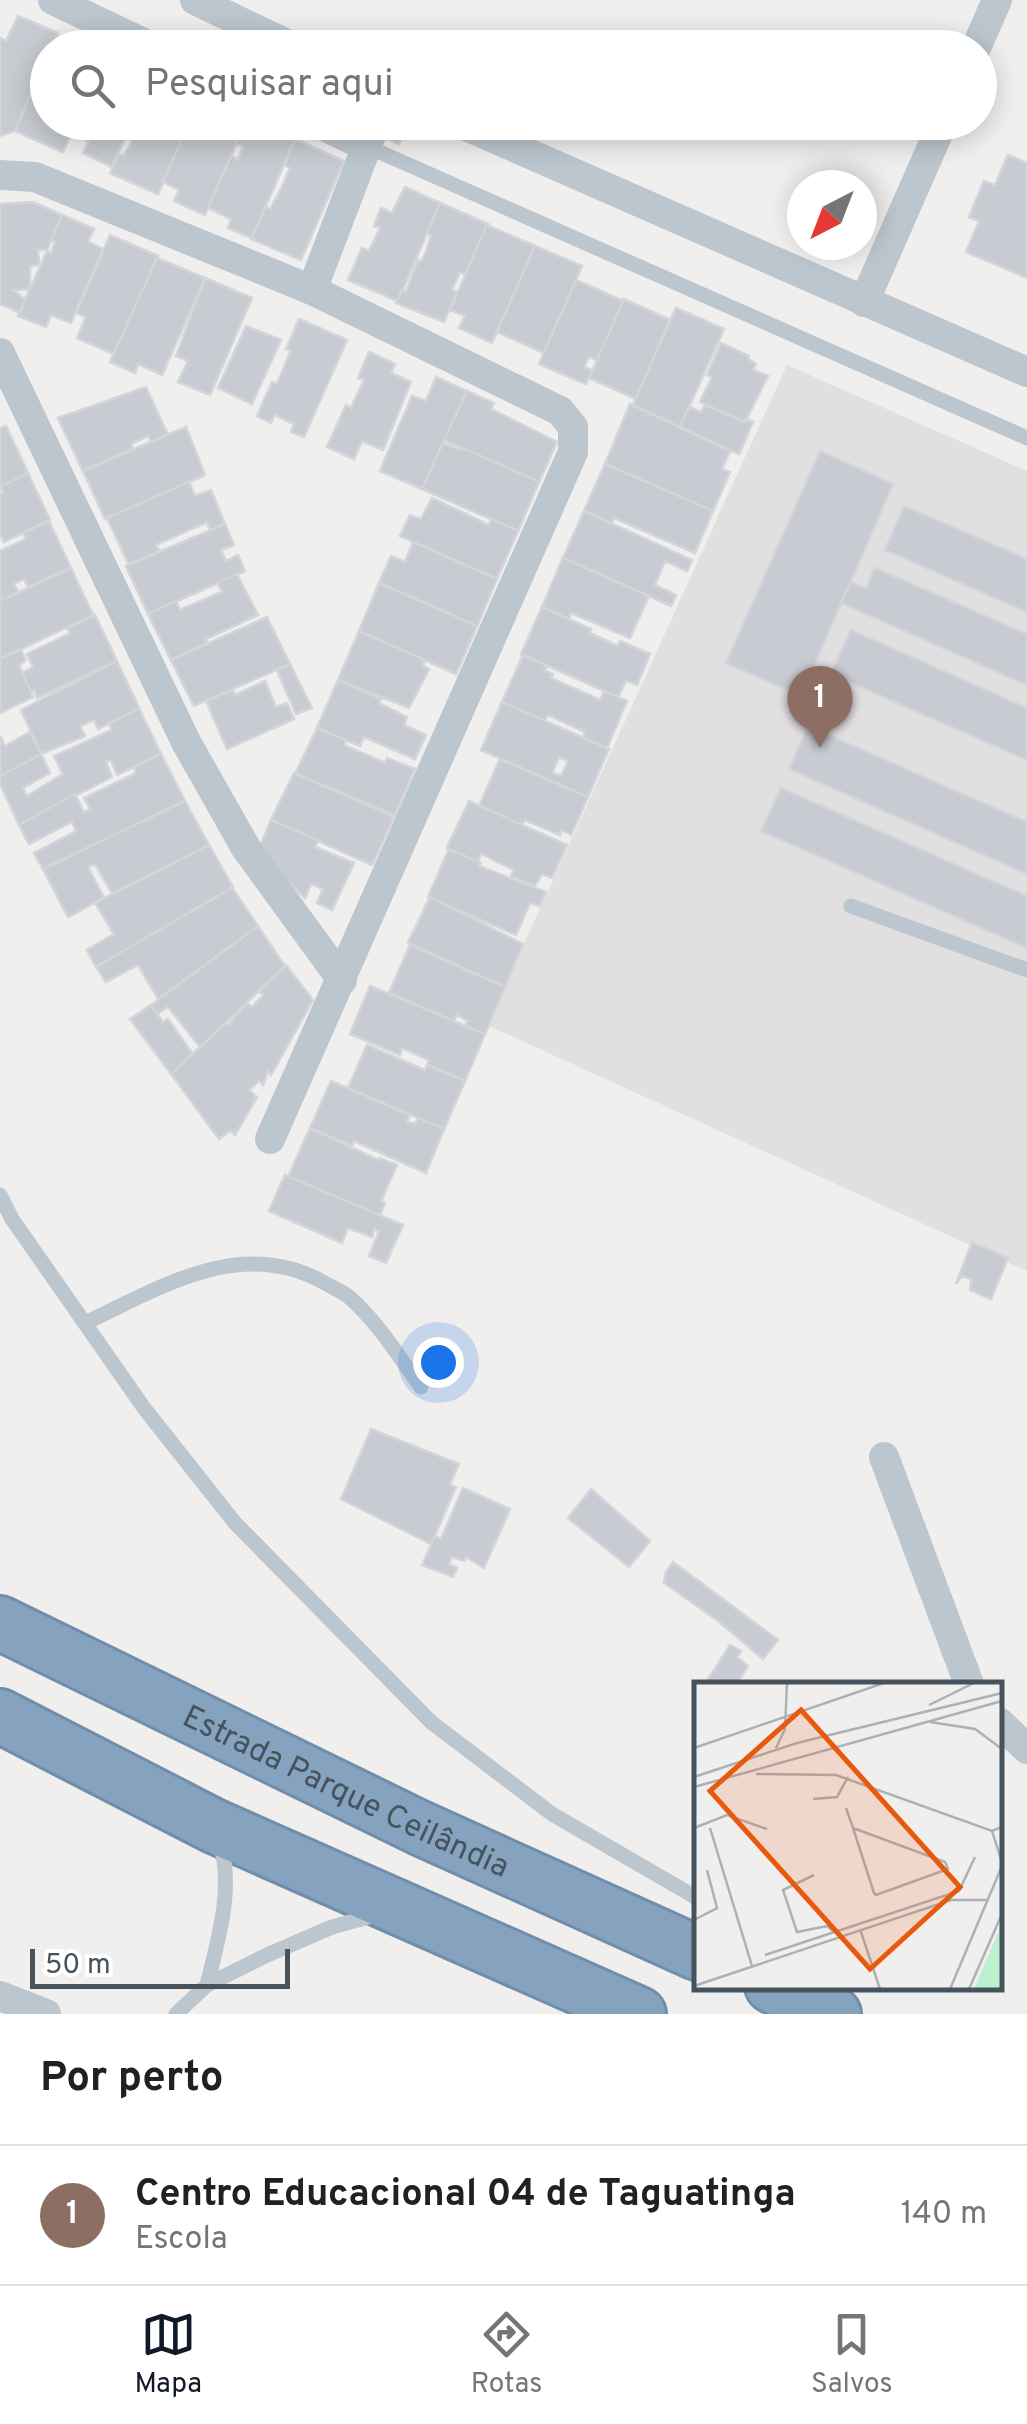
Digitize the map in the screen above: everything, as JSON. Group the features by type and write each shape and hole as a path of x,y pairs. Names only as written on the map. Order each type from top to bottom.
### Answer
{"highway":[{"name":"Estrada Parque Ceilândia","path":"0,1623 420,1828 694,1951"},
{"path":"0,1716 214,1826 639,2014"},
{"path":"781,1989 843,2009"}],"street":[{"path":"52,0 116,30"},
{"path":"195,0 257,30"},
{"path":"984,30 997,0"},
{"path":"312,290 369,140"},
{"path":"498,140 1027,372"},
{"path":"864,302 935,140"},
{"path":"0,175 35,177 312,290 560,410 574,426 573,452 270,1139"},
{"path":"0,353 186,742 246,848 342,980"},
{"path":"884,1456 968,1682"},
{"path":"1002,1725 1027,1749"},
{"path":"0,1996 46,2014"}],"lane":[{"path":"384,140 1027,438"},
{"path":"851,906 1027,970"},
{"path":"0,1195 12,1219 144,1408 235,1523 432,1722 552,1814 694,1896"},
{"path":"85,1323 200,1270 231,1263 268,1264 305,1272 348,1296 421,1387"},
{"path":"206,1986 224,1913 224,1856 214,1826"},
{"path":"176,2014 206,1986 332,1927 398,1910"}],"shaded area":[{"path":"787,365 1027,471 1027,1271 487,1025"}],"building":[{"path":"18,16 51,30 30,30 30,97 15,131 0,136 0,38 6,41"},
{"path":"30,96 30,138 15,131"},
{"path":"36,140 68,140 63,152"},
{"path":"124,140 112,167 83,153 89,141"},
{"path":"132,140 182,140 158,194 110,173 119,154 123,156"},
{"path":"182,140 238,140 205,215 174,201 179,190 163,182"},
{"path":"238,140 295,140 252,238 228,228 231,219 208,208 231,156 238,159 243,147 236,144"},
{"path":"295,140 344,161 301,260 251,239 266,207 270,209 280,191 290,168 284,165"},
{"path":"1008,155 1027,163 1027,278 966,252 979,221 969,217 984,181 995,185"},
{"path":"405,187 440,203 398,301 348,280 362,248 369,251 380,228 374,226 381,208 392,213"},
{"path":"33,202 62,215 47,250 38,250 39,265 30,266 30,289 13,290 26,300 20,313 0,304 0,204"},
{"path":"440,203 488,224 465,275 460,272 452,290 457,292 444,322 396,303 402,290 406,292 418,260 421,262 426,252 431,235 427,233"},
{"path":"62,215 94,229 88,242 103,249 71,323 51,315 46,327 18,316 47,251 51,253 55,242 51,240"},
{"path":"487,225 535,246 492,343 459,328 465,316 450,310"},
{"path":"110,235 158,256 114,354 77,338 86,317 76,313"},
{"path":"535,246 582,266 544,353 497,332"},
{"path":"157,258 205,278 162,375 138,364 135,373 110,362"},
{"path":"205,278 252,298 210,395 178,382 188,361 176,356"},
{"path":"576,280 623,301 597,360 589,357 584,367 592,370 586,384 539,364"},
{"path":"624,299 670,320 636,399 589,378"},
{"path":"676,308 724,329 680,427 633,405"},
{"path":"299,319 347,340 304,437 291,432 294,424 275,415 271,423 257,416 272,382 277,384"},
{"path":"246,326 281,340 252,404 218,388"},
{"path":"721,343 749,356 756,364 753,370 768,376 745,422 700,402"},
{"path":"369,352 395,364 391,373 411,382 383,450 362,441 354,459 327,447 346,405 351,408 364,380 358,378"},
{"path":"436,377 467,391 422,489 380,471 412,396 426,401"},
{"path":"146,387 168,435 151,442 148,436 131,444 133,449 83,471 58,418"},
{"path":"467,391 494,403 491,409 557,442 539,482 444,440"},
{"path":"630,404 730,451 722,469 730,472 713,511 605,464"},
{"path":"705,405 753,422 739,454 680,427 689,407 701,412"},
{"path":"6,426 28,473 0,487 0,429"},
{"path":"186,427 205,475 105,519 83,471"},
{"path":"443,443 460,450 461,447 539,482 518,531 422,489"},
{"path":"820,451 893,484 801,696 726,663"},
{"path":"605,464 713,511 695,553 614,518 612,523 584,511"},
{"path":"28,473 50,520 4,542 0,534 0,487"},
{"path":"189,482 195,496 211,490 225,524 210,530 207,522 156,545 160,551 129,565 107,518"},
{"path":"432,498 489,525 491,519 518,531 497,579 400,536 410,515 421,519"},
{"path":"904,506 1027,559 1027,612 885,550"},
{"path":"584,511 692,560 687,571 665,561 655,585 676,595 671,606 563,558"},
{"path":"49,521 71,568 28,587 24,579 14,584 18,592 0,601 0,551 26,539 23,533"},
{"path":"225,524 234,545 221,550 226,561 238,555 245,571 148,614 126,566"},
{"path":"413,542 497,579 477,626 379,583 391,556 405,562"},
{"path":"563,558 649,596 630,638 571,613 569,619 542,607"},
{"path":"71,568 93,615 0,659 0,601"},
{"path":"875,568 1027,634 1027,685 841,603 851,582 866,588"},
{"path":"237,574 258,615 171,660 148,614 176,601 180,610 222,592 217,583"},
{"path":"379,583 477,626 456,674 359,631"},
{"path":"542,607 618,646 620,641 650,654 637,685 626,681 618,697 521,654"},
{"path":"95,615 117,661 37,698 22,673 33,667 27,654 70,633 67,628"},
{"path":"267,617 290,664 194,706 171,660"},
{"path":"851,630 1027,708 1027,760 831,674"},
{"path":"359,631 425,660 423,666 429,669 409,708 338,680"},
{"path":"21,650 26,660 19,665 33,697 0,713 0,659"},
{"path":"523,655 547,666 545,671 553,674 551,678 600,700 604,691 627,701 607,748 583,738 585,732 548,715 545,721 502,702"},
{"path":"117,661 139,708 98,729 94,720 80,726 85,736 41,754 21,710"},
{"path":"290,664 312,708 296,714 277,670"},
{"path":"338,680 381,699 379,703 407,717 404,725 426,735 415,759 364,737 360,746 317,728"},
{"path":"265,681 276,707 287,703 294,719 227,749 206,701 233,690 235,695"},
{"path":"502,702 609,749 588,797 481,750","holes":["559,757 568,761 561,776 552,773"]},
{"path":"139,708 161,754 117,775 111,760 106,762 112,777 19,825 0,776 41,754 50,773 23,788 27,796 63,774 54,756 112,730 109,724"},
{"path":"808,726 1027,822 1027,874 789,769"},
{"path":"317,728 385,763 387,758 415,769 395,815 295,774"},
{"path":"30,732 41,754 0,776 0,736 5,746"},
{"path":"161,754 185,801 43,869 34,853 76,831 72,822 29,844 19,825 75,794 84,812 90,809 84,798 136,773 134,767"},
{"path":"500,759 588,797 571,835 562,830 560,835 525,820 522,825 479,806"},
{"path":"294,773 394,817 372,865 271,820"},
{"path":"781,788 1027,896 1027,948 761,831"},
{"path":"185,801 209,845 112,893 95,864 88,867 104,898 68,917 43,869"},
{"path":"469,801 567,845 552,878 542,874 535,886 511,876 514,870 481,854 478,862 447,848"},
{"path":"271,820 318,840 315,847 354,863 332,910 317,903 323,889 311,884 305,898 281,875 261,844"},
{"path":"209,845 233,887 96,967 87,950 114,934 95,903"},
{"path":"449,849 481,863 479,866 546,892 540,906 530,903 516,935 428,897"},
{"path":"232,888 258,926 158,999 138,965 106,982 96,967"},
{"path":"430,897 523,944 505,987 408,943"},
{"path":"258,926 285,966 200,1047 168,1007 157,1014 151,1005"},
{"path":"410,945 505,987 485,1034 465,1026 468,1021 457,1015 454,1021 389,993"},
{"path":"286,965 313,1000 271,1075 268,1071 263,1085 259,1081 249,1090 257,1097 235,1135 230,1131 219,1139 171,1074 228,1025 247,1003 252,1007 263,995 259,991"},
{"path":"370,986 485,1034 465,1081 427,1065 429,1060 402,1048 400,1055 350,1034"},
{"path":"151,1005 163,1022 168,1019 193,1054 171,1074 130,1019"},
{"path":"367,1045 425,1070 427,1065 465,1081 444,1129 348,1088"},
{"path":"331,1081 410,1115 407,1122 415,1124 418,1118 444,1129 426,1173 354,1141 352,1146 310,1128"},
{"path":"310,1128 397,1165 381,1201 385,1203 380,1216 288,1177"},
{"path":"285,1175 403,1225 386,1263 369,1256 379,1231 374,1229 372,1237 348,1228 342,1243 269,1211"},
{"path":"972,1242 1008,1258 991,1299 970,1290 971,1279 962,1276 956,1284"},
{"path":"371,1429 459,1464 450,1484 456,1487 431,1544 341,1499"},
{"path":"463,1488 510,1509 484,1568 466,1557 464,1561 452,1557 449,1564 457,1568 453,1577 422,1565 435,1536 441,1539"},
{"path":"591,1489 650,1541 629,1567 568,1518"},
{"path":"673,1562 778,1640 763,1659 664,1583"},
{"path":"730,1645 741,1651 737,1657 748,1666 738,1682 706,1682"}],"place":[{"name":"Centro Educacional 04 de Taguatinga","path":"820,748"}]}
